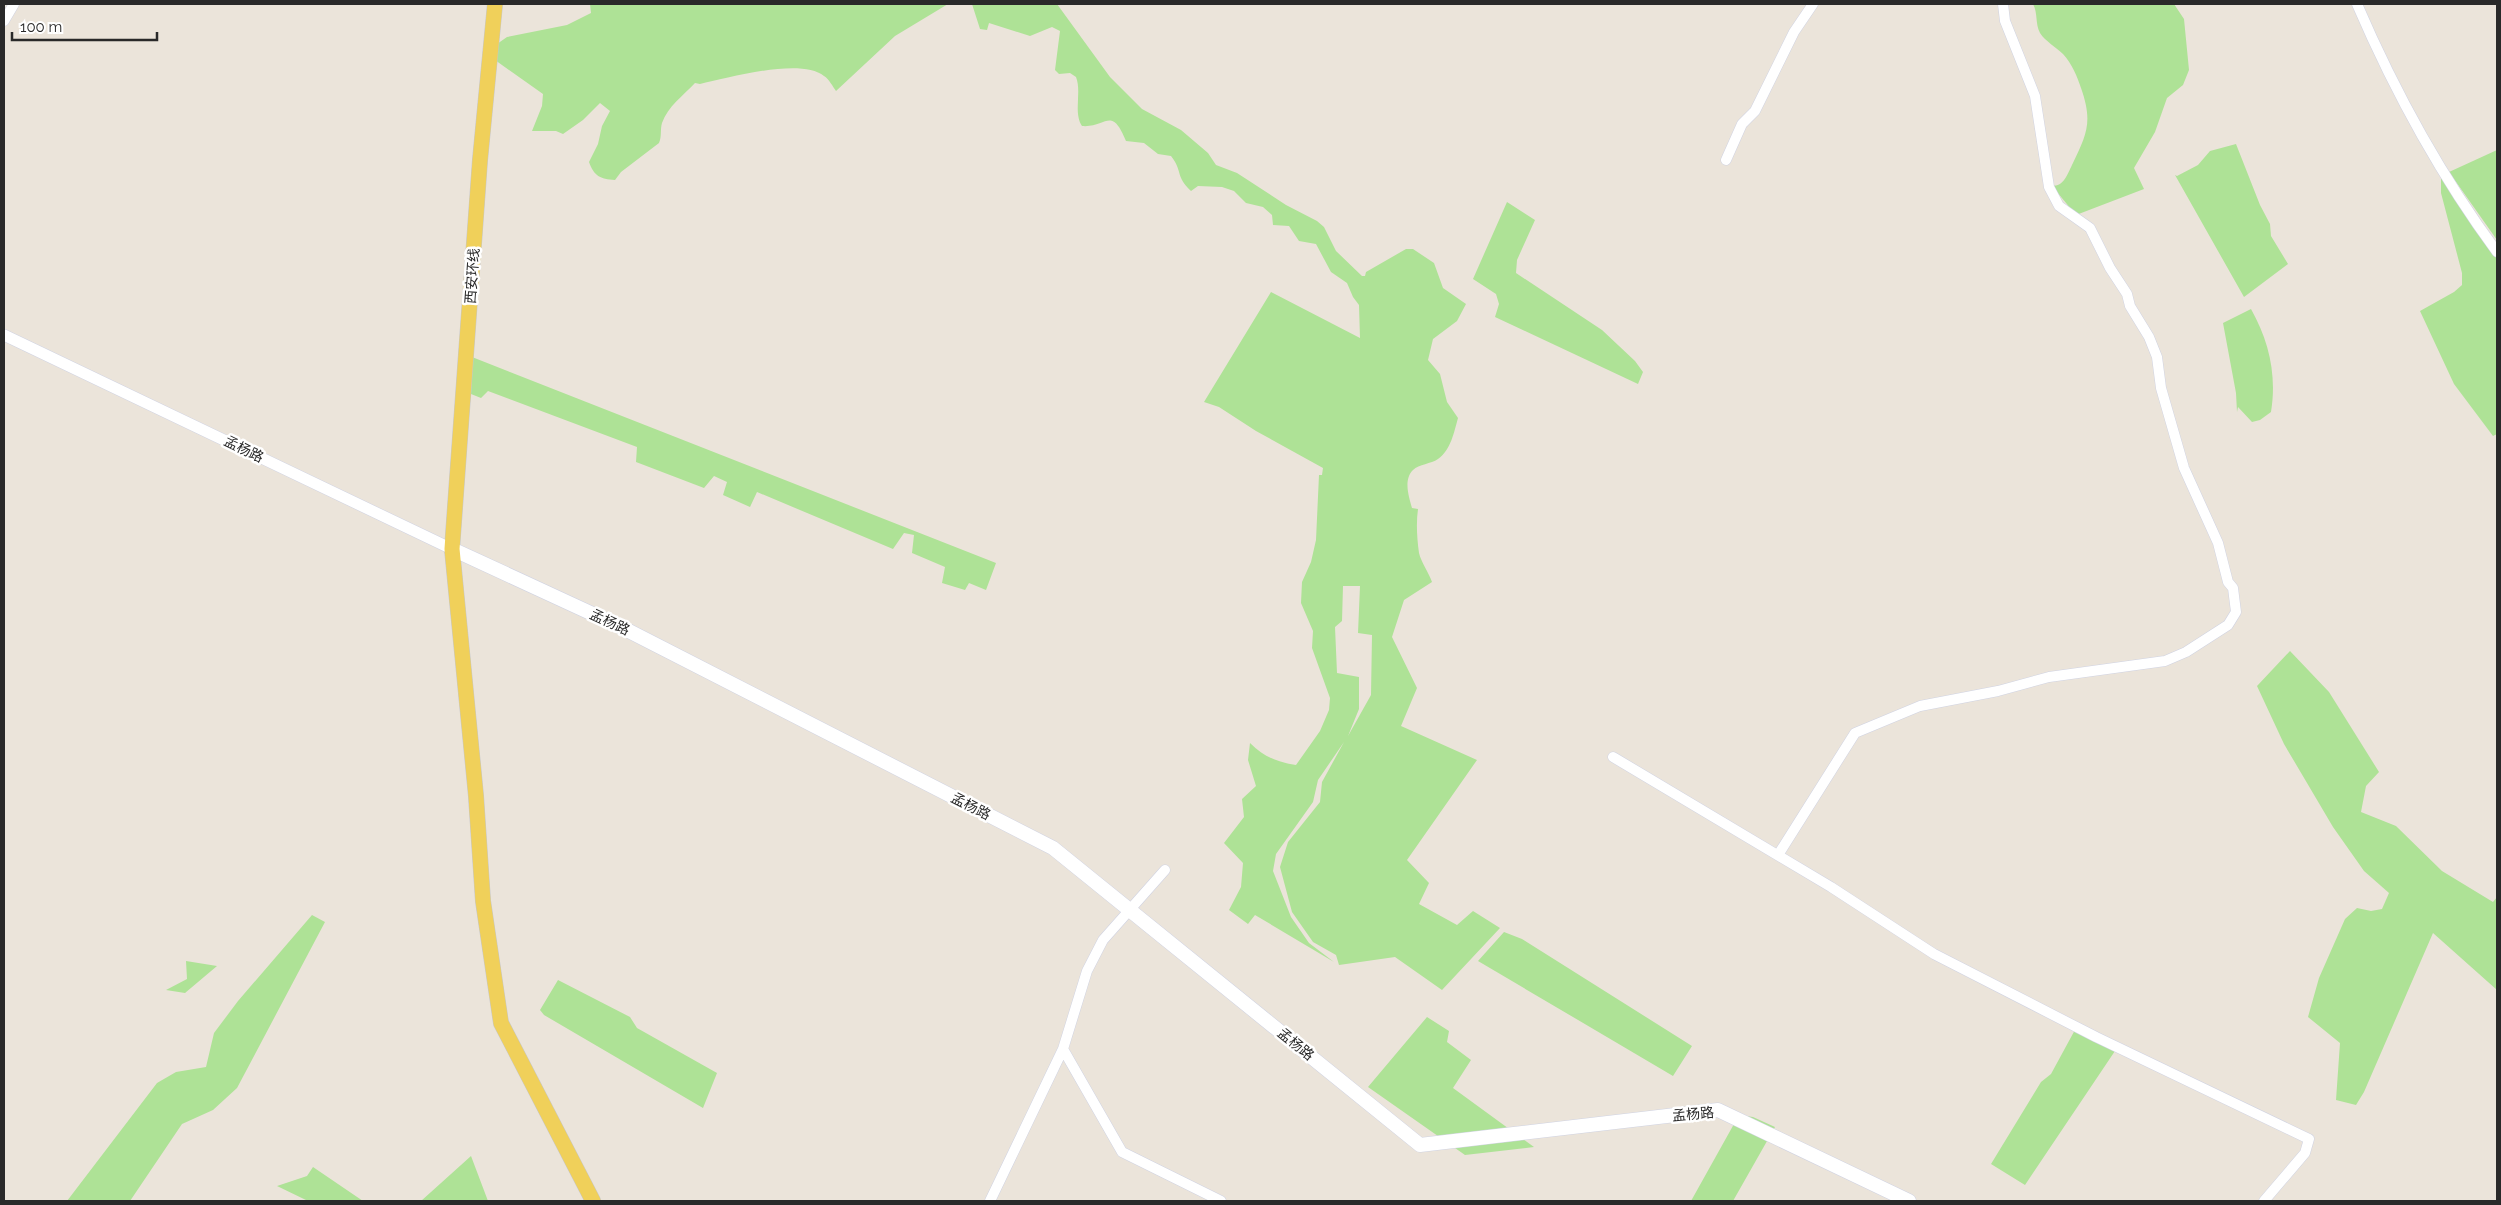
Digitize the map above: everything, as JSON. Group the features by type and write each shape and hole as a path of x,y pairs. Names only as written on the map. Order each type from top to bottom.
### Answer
{"main road":[{"name":"西安环线","path":"495,4 480,160 452,549 476,796 483,901 501,1023 593,1201"},
{"name":"孟杨路","path":"452,549 623,628 1053,848 1420,1145 1718,1110 1908,1201"}],"street":[{"path":"4,21 14,4"},
{"path":"1726,160 1742,124 1754,111 1794,32 1813,4"},
{"path":"1778,855 1855,732 1920,706 1998,691 2049,677 2165,661 2186,652 2228,625 2236,612 2233,588 2228,582 2218,543 2184,468 2161,388 2157,357 2150,337 2130,306 2127,294 2110,268 2090,228 2059,206 2049,187 2035,96 2005,21 2003,4"},
{"path":"2357,4 2375,45 2445,174 2497,252"},
{"name":"孟杨路","path":"4,335 452,549"},
{"path":"1613,756 1778,855 1934,954 2096,1037 2310,1139 2305,1153 2264,1201"},
{"path":"990,1201 1063,1049 1087,970 1104,940 1165,870"},
{"path":"1063,1049 1122,1152 1221,1201"}],"green space":[{"path":"590,4 948,4 895,36 836,91 824,76 799,68 764,71 700,84 695,83 672,106 665,117 661,126 659,143 621,172 615,180 605,179 595,174 589,162 598,144 602,126 610,111 600,103 583,120 563,134 556,131 532,131 542,106 543,94 495,60 497,44 507,37 567,25 591,13"},
{"path":"972,4 1057,4 1110,77 1142,109 1181,130 1208,153 1216,165 1237,173 1286,205 1317,221 1324,227 1336,251 1362,276 1365,276 1366,272 1406,249 1413,249 1434,263 1443,288 1466,304 1457,321 1433,339 1428,360 1440,374 1447,402 1458,418 1453,435 1446,451 1435,461 1418,466 1413,470 1407,484 1412,508 1418,509 1419,553 1432,582 1404,600 1392,637 1417,688 1401,726 1477,760 1407,860 1429,883 1419,904 1457,925 1473,911 1500,928 1442,990 1395,957 1339,965 1336,955 1313,942 1292,912 1280,867 1288,842 1320,802 1322,782 1344,742 1318,780 1313,802 1276,854 1273,871 1291,917 1309,943 1334,962 1255,915 1248,924 1229,910 1241,887 1243,863 1224,843 1244,817 1242,799 1256,786 1248,760 1250,743 1260,752 1271,758 1296,765 1320,731 1329,710 1330,698 1312,648 1313,631 1301,603 1302,582 1311,562 1316,540 1319,475 1322,475 1323,468 1256,431 1219,407 1204,402 1271,292 1360,338 1359,305 1347,283 1331,272 1316,244 1299,241 1289,226 1273,225 1272,215 1263,207 1246,203 1234,191 1222,187 1198,186 1191,191 1183,181 1171,156 1158,154 1144,143 1126,141 1121,130 1112,121 1082,126 1078,115 1078,83 1076,77 1070,73 1059,74 1055,70 1060,31 1052,27 1030,36 989,23 987,30 980,29","holes":["1343,586 1360,586 1358,633 1372,635 1371,695 1348,736 1359,709 1359,677 1337,673 1335,627 1342,621"]},
{"path":"2033,4 2174,4 2184,19 2189,70 2183,85 2167,98 2155,132 2134,168 2144,189 2076,215 2052,186 2056,186 2065,179 2077,154 2087,128 2087,110 2072,66 2063,54 2040,33"},
{"path":"2236,144 2260,205 2270,224 2271,236 2288,264 2244,297 2175,175 2177,176 2198,165 2210,151"},
{"path":"2497,150 2497,240 2449,172"},
{"path":"2441,173 2497,252 2497,434 2493,436 2454,384 2420,311 2454,292 2462,285 2462,273 2441,193"},
{"path":"1507,202 1535,220 1517,260 1516,273 1602,330 1635,361 1643,372 1638,384 1495,317 1499,304 1496,294 1473,279"},
{"path":"2251,309 2267,346 2273,385 2271,412 2260,420 2252,422 2238,407 2237,412 2236,393 2223,323"},
{"path":"472,357 996,563 986,590 969,583 965,590 942,583 945,567 912,553 914,535 904,533 893,549 757,492 750,507 723,495 727,482 714,476 704,488 636,462 637,447 488,391 481,398 471,394"},
{"path":"2290,651 2329,692 2379,772 2366,786 2361,812 2396,826 2442,871 2493,902 2497,897 2497,990 2433,933 2364,1092 2356,1105 2336,1100 2340,1043 2308,1017 2319,978 2345,919 2357,908 2371,911 2382,909 2389,893 2364,871 2333,827 2284,744 2257,686"},
{"path":"312,915 325,922 237,1088 213,1110 182,1124 130,1201 67,1201 157,1083 176,1072 206,1067 214,1033 238,1001"},
{"path":"1504,932 1522,939 1692,1046 1673,1076 1478,961"},
{"path":"186,961 217,966 185,993 166,990 187,979"},
{"path":"558,980 630,1017 637,1028 717,1073 703,1108 544,1015 540,1010"},
{"path":"1427,1017 1449,1031 1447,1042 1471,1060 1453,1088 1534,1147 1465,1155 1368,1087"},
{"path":"2076,1028 2117,1048 2025,1185 1991,1164 2041,1082 2051,1074"},
{"path":"1739,1115 1753,1117 1775,1127 1733,1201 1691,1201"},
{"path":"471,1156 488,1201 421,1201"},
{"path":"313,1167 363,1201 308,1201 277,1186 307,1176"}]}
